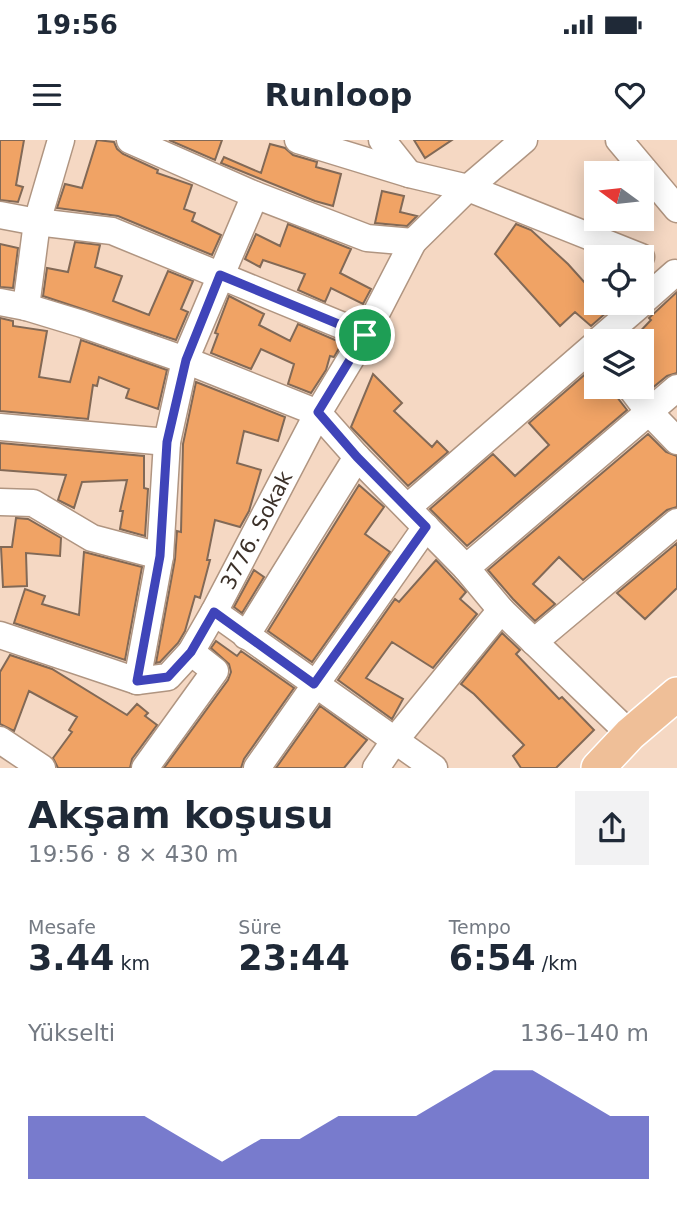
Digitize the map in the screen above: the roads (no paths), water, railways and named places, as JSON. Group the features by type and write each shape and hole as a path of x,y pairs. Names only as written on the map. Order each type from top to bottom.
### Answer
{"main road":[{"path":"598,768 630,734 677,694"}],"street":[{"path":"26,307 37,222 61,140"},
{"path":"130,140 255,195 367,238 413,242"},
{"path":"298,140 409,174 468,188 609,245"},
{"path":"382,140 409,174"},
{"name":"3776. Sokak","path":"0,635 137,681 168,677 191,652 214,612 318,412 365,335 413,242 468,188 524,140"},
{"path":"619,140 677,209"},
{"path":"137,681 160,556 167,442 186,360 255,195"},
{"path":"0,215 113,230 365,335"},
{"path":"654,264 676,273 654,292"},
{"path":"0,302 26,307 186,360 318,412 357,457 466,568 501,610 630,734"},
{"path":"613,329 628,315"},
{"path":"408,507 584,354"},
{"path":"466,568 677,388"},
{"path":"639,399 677,441"},
{"path":"0,427 167,442"},
{"path":"246,636 357,457"},
{"path":"0,502 33,503 92,538 160,556"},
{"path":"534,642 677,522"},
{"path":"257,768 426,527"},
{"path":"376,768 501,610"},
{"path":"214,612 434,768"},
{"path":"145,768 215,671 191,652"},
{"path":"0,740 42,768"}]}
